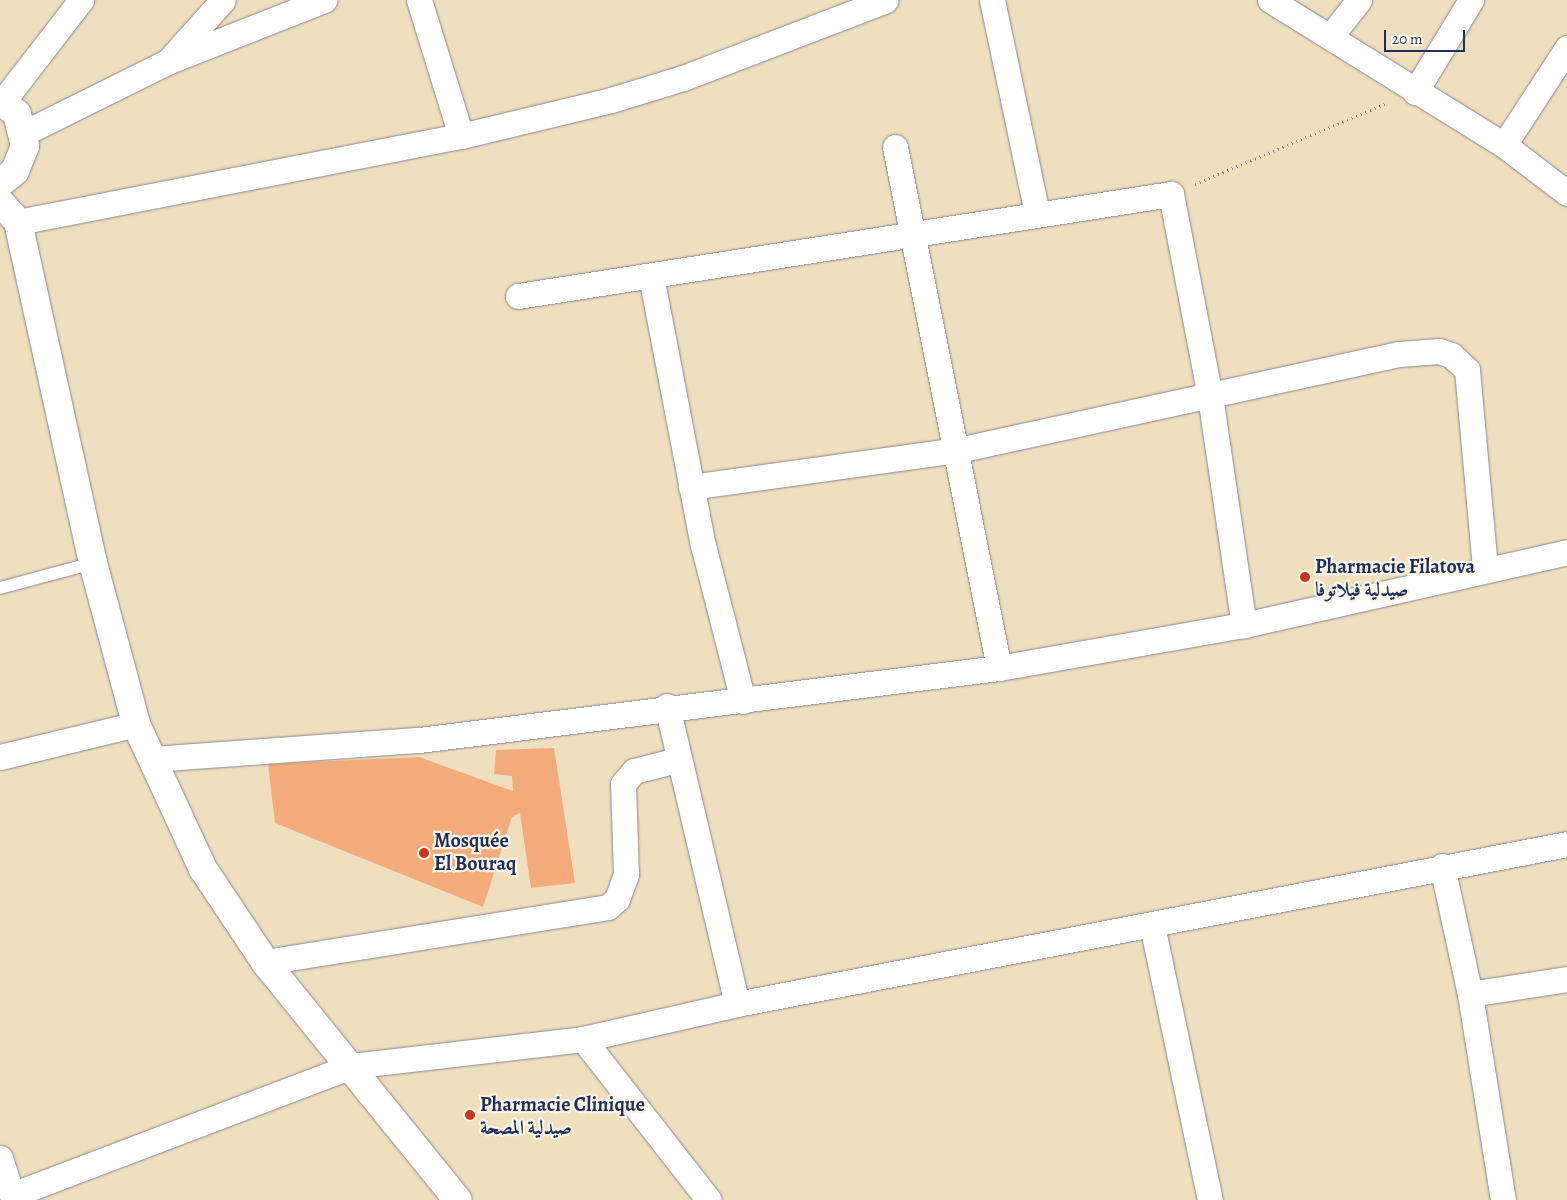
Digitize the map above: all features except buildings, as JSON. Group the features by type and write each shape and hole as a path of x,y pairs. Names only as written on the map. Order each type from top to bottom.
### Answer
{"street":[{"path":"0,183 22,159 24,133 17,114 1,101 81,0"},
{"path":"168,61 223,0"},
{"path":"24,133 168,61 324,0"},
{"path":"419,0 461,136"},
{"path":"458,1200 265,962 203,869 136,724 93,563 9,212 461,136 683,78 886,0"},
{"path":"992,0 1037,213"},
{"path":"1270,0 1415,92 1504,145 1567,193"},
{"path":"1330,37 1359,0"},
{"path":"1415,92 1470,0"},
{"path":"1504,145 1567,48"},
{"path":"895,147 958,450 999,668"},
{"path":"518,296 912,236 1037,213 1171,194 1210,396 1244,625"},
{"path":"651,276 691,486 743,700"},
{"path":"691,486 958,450 1399,354 1439,351 1451,355 1467,370 1485,569"},
{"path":"152,759 420,740 667,706 743,700 999,668 1244,625 1567,552"},
{"path":"667,706 677,760 737,1004"},
{"path":"0,757 136,724"},
{"path":"265,962 608,907 620,894 626,874 623,784 634,771 677,760"},
{"path":"0,1158 8,1198 351,1066 583,1039 737,1004 1152,925 1442,866 1567,844"},
{"path":"1442,866 1470,994 1502,1200"},
{"path":"1152,925 1210,1200"},
{"path":"1470,994 1567,979"},
{"path":"583,1039 709,1200"}],"lane":[{"path":"0,588 93,563"}],"path":[{"path":"1171,194 1415,92"}],"place":[{"name":"Pharmacie Filatova صيدلية فيلاتوفا","path":"1305,577"},
{"name":"Mosquée El Bouraq","path":"424,853"},
{"name":"Pharmacie Clinique صيدلية المصحة","path":"470,1115"}]}
